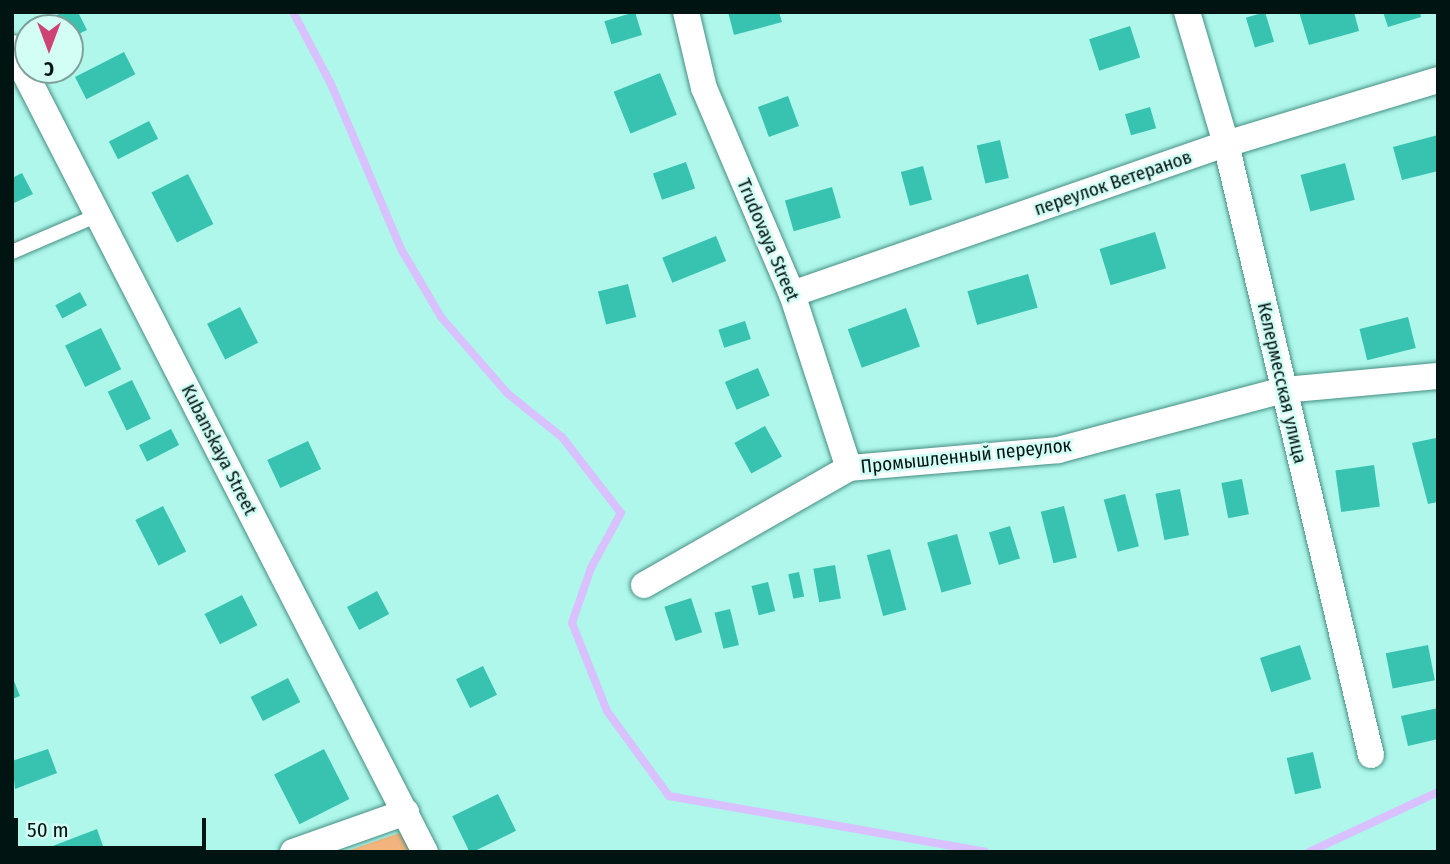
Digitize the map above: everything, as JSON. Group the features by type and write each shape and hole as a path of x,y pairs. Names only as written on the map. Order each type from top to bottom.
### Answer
{"street":[{"name":"Trudovaya Street","path":"686,12 704,88 792,294 849,468"},
{"name":"Келермесская улица","path":"1187,12 1226,144 1371,755"},
{"name":"Kubanskaya Street","path":"12,48 425,852"},
{"name":"переулок Ветеранов","path":"792,294 1226,144 1438,80"},
{"name":"Промышленный переулок","path":"644,585 849,468 1058,450 1284,390 1438,376"},
{"path":"293,852 406,812"}],"lane":[{"path":"12,252 98,215"}],"shaded area":[{"path":"402,832 411,852 344,852"}],"building":[{"path":"78,12 79,14 59,14"},
{"path":"635,12 642,35 611,44 604,21"},
{"path":"728,12 779,12 782,22 734,35"},
{"path":"1265,12 1274,42 1255,47 1246,18"},
{"path":"1299,12 1354,12 1359,31 1309,45"},
{"path":"1383,12 1420,12 1421,17 1388,27"},
{"path":"1130,26 1140,57 1099,71 1089,39"},
{"path":"124,52 135,74 86,99 79,84 84,84 84,72"},
{"path":"660,73 677,115 630,133 614,92"},
{"path":"788,96 799,126 769,137 758,107"},
{"path":"1150,107 1156,128 1131,135 1125,114"},
{"path":"149,121 158,139 118,159 109,141"},
{"path":"1438,135 1438,171 1402,180 1393,147"},
{"path":"1000,140 1009,178 985,183 977,145"},
{"path":"686,162 695,188 662,200 653,173"},
{"path":"1345,163 1355,200 1310,212 1301,175"},
{"path":"923,166 932,200 910,206 901,172"},
{"path":"22,173 33,194 12,204 12,178"},
{"path":"188,174 213,224 177,243 151,193"},
{"path":"832,187 841,218 794,231 785,201"},
{"path":"1155,232 1166,268 1111,285 1100,249"},
{"path":"716,236 726,261 672,283 662,258"},
{"path":"1028,274 1038,308 977,325 967,291"},
{"path":"628,284 636,317 606,324 598,291"},
{"path":"80,292 87,305 62,318 55,305"},
{"path":"240,307 258,343 225,359 207,324"},
{"path":"906,308 920,347 862,368 848,329"},
{"path":"1408,317 1416,348 1367,360 1359,329"},
{"path":"745,321 751,339 724,348 718,330"},
{"path":"101,328 121,369 85,387 65,346"},
{"path":"758,368 770,396 737,410 725,382"},
{"path":"132,380 151,419 127,430 108,392"},
{"path":"765,426 782,457 751,474 734,443"},
{"path":"171,429 179,445 147,461 139,445"},
{"path":"1436,438 1438,502 1428,504 1412,443"},
{"path":"308,441 321,469 280,488 267,460"},
{"path":"1374,465 1380,507 1341,512 1335,470"},
{"path":"1242,479 1249,514 1228,518 1221,483"},
{"path":"1180,489 1189,535 1164,540 1155,494"},
{"path":"1125,494 1139,546 1118,552 1104,500"},
{"path":"163,506 186,551 159,566 135,520"},
{"path":"1064,506 1077,557 1054,563 1041,512"},
{"path":"1010,526 1020,559 999,565 989,532"},
{"path":"957,534 971,584 942,593 927,543"},
{"path":"890,549 906,610 883,616 867,555"},
{"path":"835,565 841,598 819,602 813,569"},
{"path":"799,572 804,596 793,599 788,574"},
{"path":"768,582 775,611 759,615 752,586"},
{"path":"377,591 389,614 359,630 347,607"},
{"path":"242,595 257,625 220,644 205,614"},
{"path":"691,598 702,632 675,641 664,607"},
{"path":"730,609 739,645 723,649 714,613"},
{"path":"1300,645 1311,679 1271,692 1260,658"},
{"path":"1428,645 1435,680 1393,689 1386,653"},
{"path":"483,666 497,695 470,708 456,679"},
{"path":"12,676 20,696 12,699"},
{"path":"288,678 300,702 263,721 251,697"},
{"path":"1438,708 1438,739 1408,746 1401,716"},
{"path":"48,749 57,773 15,789 12,761"},
{"path":"324,749 349,799 300,824 274,774"},
{"path":"1313,752 1321,788 1295,794 1287,758"},
{"path":"498,794 516,831 470,852 452,816"},
{"path":"97,829 105,852 52,852 50,847"}],"waterway":[{"path":"293,12 331,84 401,249 441,317 507,393 562,437 621,513 591,568 572,623 607,711 669,796 985,852"},
{"path":"1309,852 1438,792"}]}
